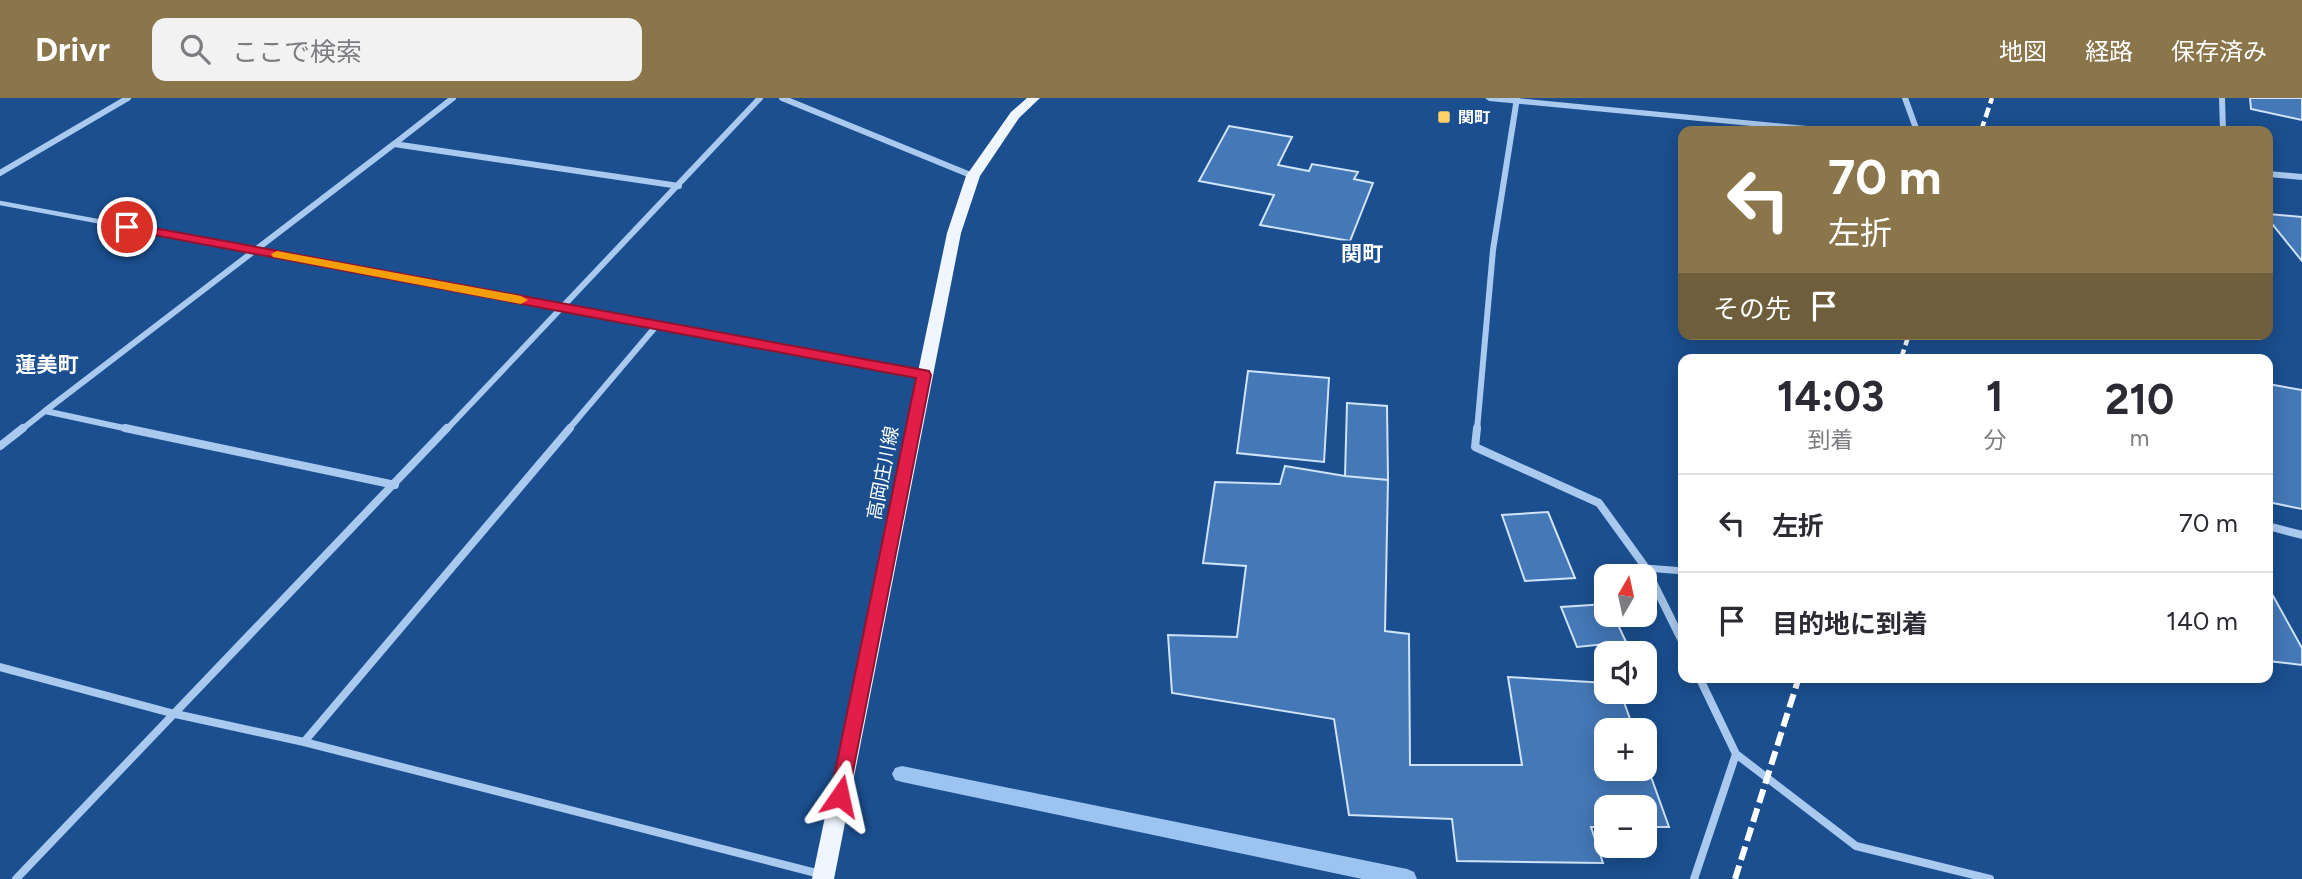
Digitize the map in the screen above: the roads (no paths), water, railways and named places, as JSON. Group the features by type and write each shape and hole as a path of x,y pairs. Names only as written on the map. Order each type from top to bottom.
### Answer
{"main road":[{"name":"高岡庄川線","path":"824,877 954,233 973,176 1015,115 1034,98"}],"street":[{"path":"0,173 128,98"},
{"path":"0,446 453,98"},
{"path":"16,879 171,713 395,485 761,98"},
{"path":"782,98 973,176"},
{"path":"1489,98 1779,126"},
{"path":"1905,98 1915,126"},
{"path":"2222,98 2223,126"},
{"path":"1517,99 1493,250 1475,447 1600,503 1643,564"},
{"path":"394,144 679,186"},
{"path":"2273,174 2302,177"},
{"path":"564,308 924,375"},
{"path":"304,742 657,325"},
{"path":"45,411 395,485"},
{"path":"2273,527 2302,535"},
{"path":"1657,569 1678,571"},
{"path":"1657,590 1678,633"},
{"path":"0,667 171,713 304,742 824,877"},
{"path":"1702,683 1736,754 1856,846 1990,879"},
{"path":"1694,879 1736,754"}],"lane":[{"path":"0,203 564,308"}],"waterway":[{"path":"902,774 1407,879"}],"railway":[{"path":"1983,126 1992,98"},
{"path":"1903,354 1907,340"},
{"path":"1735,879 1797,683"}],"place":[{"name":"関町","path":"1444,117"}],"district":[{"name":"関町","path":"1362,253"},
{"name":"蓮美町","path":"47,364"}]}
